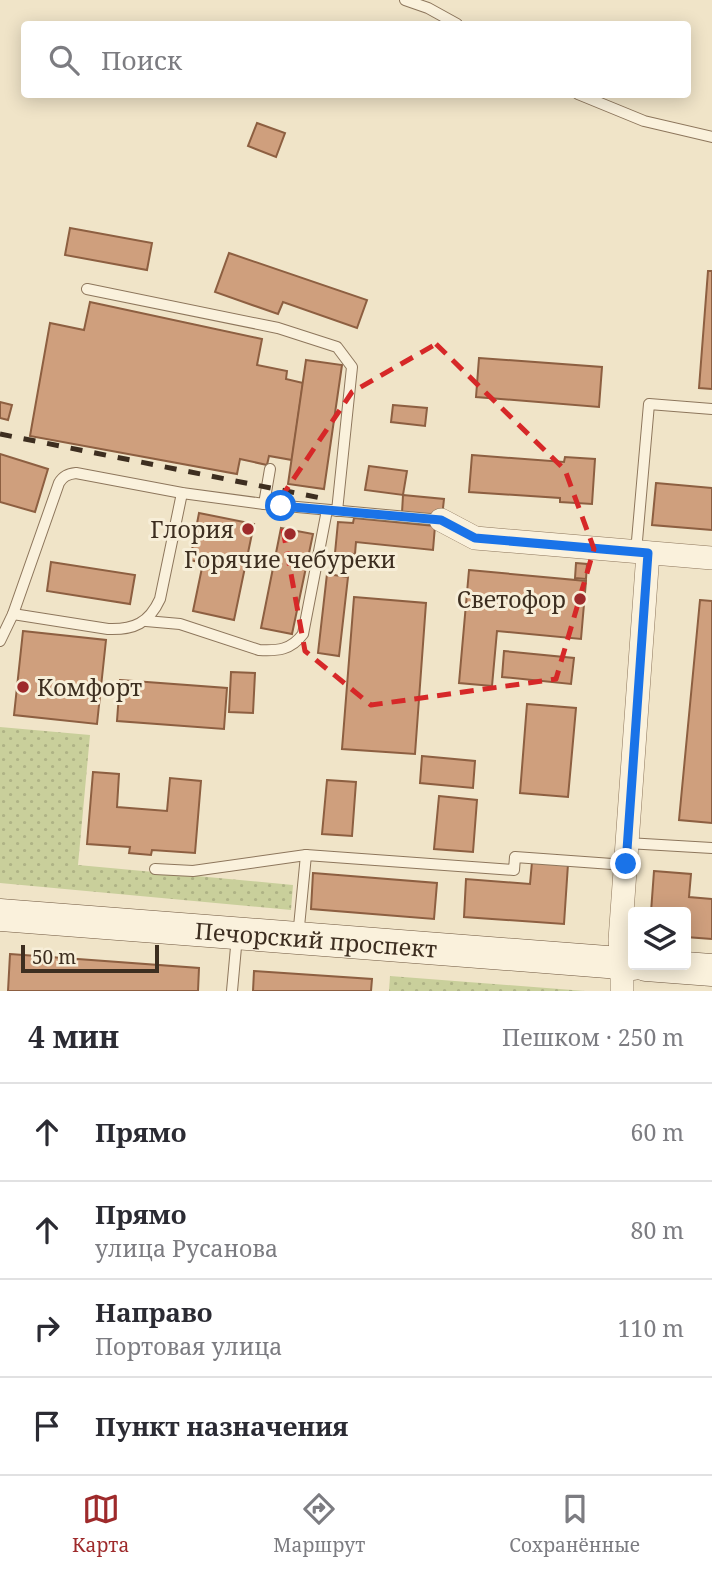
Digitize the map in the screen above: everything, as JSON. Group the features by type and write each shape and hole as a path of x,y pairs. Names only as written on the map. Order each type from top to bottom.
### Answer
{"main road":[{"name":"Печорский проспект","path":"0,915 298,937 631,971 712,970"}],"street":[{"path":"441,520 475,538 712,558"},
{"path":"631,971 620,940 642,552"}],"lane":[{"path":"405,0 428,8 452,21"},
{"path":"588,98 644,121 712,137"},
{"path":"13,614 120,629 146,621 180,624 259,650 285,648 296,643 303,634 332,510 352,367 337,347 278,328 87,289"},
{"path":"642,552 649,404 712,408"},
{"path":"264,504 270,470"},
{"path":"0,641 13,614 62,477 69,474 264,504 441,520"},
{"path":"146,621 160,599 182,493"},
{"path":"155,869 193,871 306,855 514,870 515,857 712,848"},
{"path":"298,937 306,855"},
{"path":"232,991 237,933"}],"highlighted area":[{"path":"436,344 565,470 594,549 556,679 371,705 305,651 278,502 352,392"}],"green space":[{"path":"0,727 90,735 78,865 293,885 291,910 0,883"},
{"path":"390,976 585,991 389,991"}],"building":[{"path":"257,123 285,133 276,157 248,146"},
{"path":"70,228 152,243 147,270 65,255"},
{"path":"229,253 367,300 357,328 283,302 278,314 215,292"},
{"path":"708,271 712,271 712,389 699,388"},
{"path":"90,302 262,339 257,365 287,371 286,379 303,383 292,460 269,456 267,465 240,459 237,474 30,436 50,323 84,330"},
{"path":"479,358 602,367 599,407 476,397"},
{"path":"306,360 342,365 324,489 288,484"},
{"path":"0,402 12,405 8,420 0,418"},
{"path":"393,405 427,408 425,426 391,422"},
{"path":"0,454 48,469 35,512 0,502"},
{"path":"472,455 564,462 565,457 595,459 592,504 560,502 560,498 469,492"},
{"path":"369,466 407,471 403,495 365,490"},
{"path":"656,483 712,488 712,530 652,525"},
{"path":"403,495 444,499 442,517 402,513"},
{"path":"199,513 254,524 234,620 193,611 203,563 190,560"},
{"path":"354,518 435,526 433,550 356,542 355,554 335,553 338,522 353,523"},
{"path":"281,528 313,534 292,634 261,628"},
{"path":"51,562 135,575 130,604 47,591"},
{"path":"576,563 587,564 586,579 575,578"},
{"path":"469,570 586,581 581,639 497,631 492,686 459,683"},
{"path":"327,574 348,577 339,656 318,653"},
{"path":"354,597 426,603 415,754 342,749"},
{"path":"700,600 712,601 712,823 679,820"},
{"path":"23,631 106,640 97,724 14,715"},
{"path":"504,651 574,658 571,684 502,677"},
{"path":"231,672 255,673 253,713 229,712"},
{"path":"120,680 227,688 224,729 117,721"},
{"path":"527,704 576,708 568,797 520,793"},
{"path":"422,756 475,761 473,788 420,783"},
{"path":"93,772 119,774 117,807 167,811 170,778 201,781 195,853 152,850 151,855 129,853 130,847 87,844"},
{"path":"327,780 356,782 352,836 322,834"},
{"path":"439,796 477,800 473,852 434,849"},
{"path":"532,862 568,864 564,924 464,917 466,879 530,884"},
{"path":"654,871 691,874 689,897 712,899 712,939 691,937 691,907 651,907"},
{"path":"313,873 437,883 434,919 311,909"},
{"path":"10,954 199,968 198,991 8,991"},
{"path":"254,971 372,979 371,991 253,991"}],"railway":[{"path":"0,434 321,498"}],"place":[{"name":"Глория","path":"248,529"},
{"name":"Горячие чебуреки","path":"290,534"},
{"name":"Светофор","path":"580,599"},
{"name":"Комфорт","path":"23,687"}],"route":[{"path":"281,506 441,520 475,538 648,553 626,864"}]}
